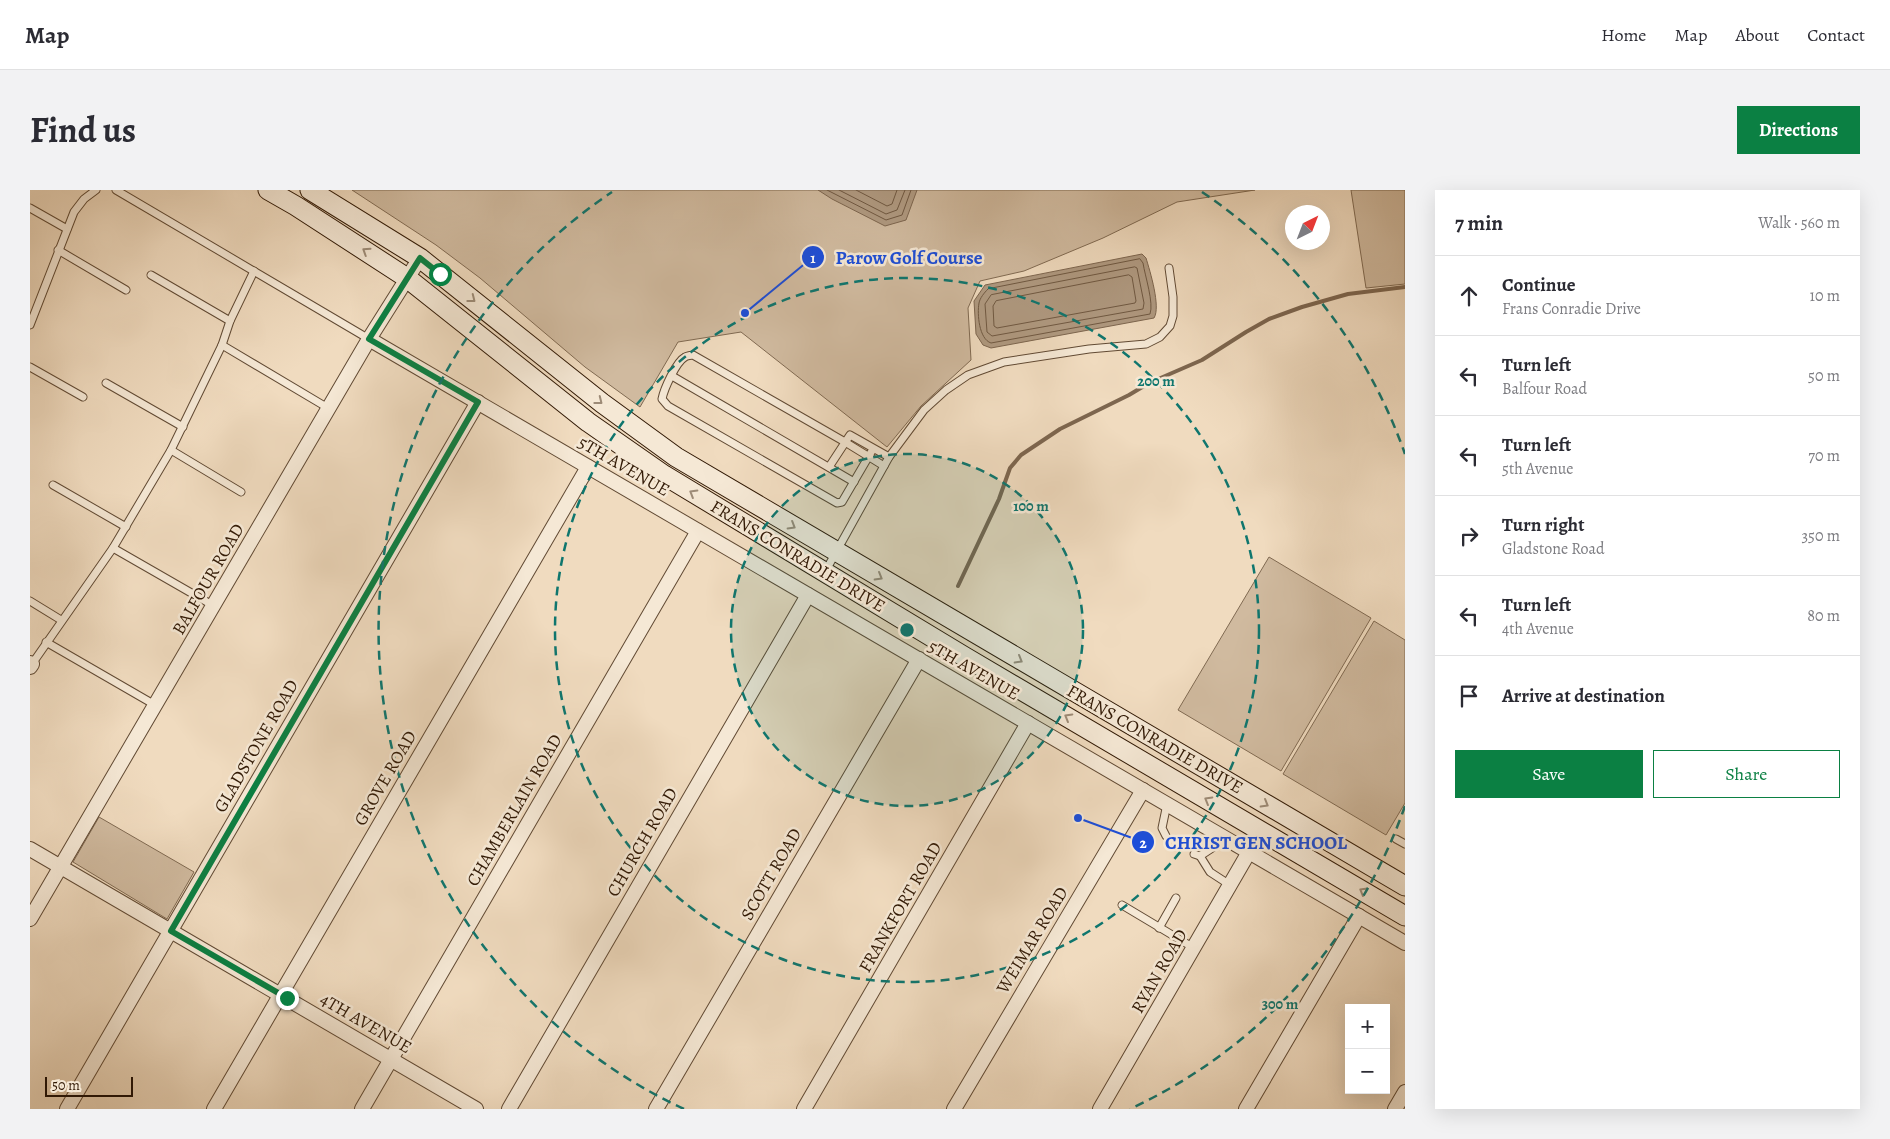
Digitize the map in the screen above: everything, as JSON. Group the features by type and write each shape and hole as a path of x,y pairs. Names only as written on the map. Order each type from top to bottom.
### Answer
{"main road":[{"name":"FRANS CONRADIE DRIVE","path":"268,190 407,278 588,422 664,475 974,662 1405,916"},
{"name":"FRANS CONRADIE DRIVE","path":"310,190 420,258 602,403 668,452 1405,886"}],"street":[{"name":"BALFOUR ROAD","path":"30,919 328,408 420,258"},
{"name":"5TH AVENUE","path":"369,339 1405,943"},
{"name":"GLADSTONE ROAD","path":"67,1109 478,402"},
{"name":"GROVE ROAD","path":"214,1109 588,467"},
{"name":"CHAMBERLAIN ROAD","path":"362,1109 698,530"},
{"name":"CHURCH ROAD","path":"509,1109 808,594"},
{"name":"SCOTT ROAD","path":"656,1109 919,658"},
{"name":"FRANKFORT ROAD","path":"804,1109 1028,723"},
{"name":"WEIMAR ROAD","path":"954,1109 1143,790"},
{"name":"4TH AVENUE","path":"30,849 476,1109"},
{"name":"RYAN ROAD","path":"1100,1109 1249,852"},
{"path":"1246,1109 1359,916"},
{"path":"1395,1109 1405,1092"}],"lane":[{"path":"30,325 74,212 84,198 96,190"},
{"path":"116,190 369,339"},
{"path":"30,208 66,229"},
{"path":"58,250 126,290"},
{"path":"825,572 889,457 924,410 946,390 968,375 1004,362 1089,349 1146,344 1160,337 1170,326 1173,316 1173,297 1169,268"},
{"path":"31,665 113,548 171,450 184,427 254,271"},
{"path":"151,274 230,321"},
{"path":"222,345 328,408"},
{"path":"874,449 869,457 842,502 837,503 665,403 662,399 663,392 686,356 693,355 845,442 869,457 884,466"},
{"path":"30,367 82,397"},
{"path":"672,376 854,482"},
{"path":"106,383 184,427"},
{"path":"829,467 850,435 889,457"},
{"path":"171,450 241,492"},
{"path":"52,485 126,527"},
{"path":"113,548 214,606"},
{"path":"30,601 61,620"},
{"path":"46,642 155,705"},
{"path":"1166,836 1162,828 1167,804"},
{"path":"1227,839 1197,855 1210,872 1230,886"},
{"path":"1396,839 1405,844"},
{"path":"1159,928 1176,898"},
{"path":"1122,905 1194,948"}],"shaded area":[{"path":"352,190 1255,190 1177,202 1103,238 1024,271 980,281 968,308 971,360 921,406 887,447 741,332 678,342 640,407 585,367 480,278 436,245"},
{"path":"1351,190 1405,190 1405,284 1366,288"},
{"path":"1269,557 1371,618 1281,771 1178,710"},
{"path":"1374,621 1405,640 1405,803 1386,835 1283,774"},
{"path":"99,817 194,872 167,919 73,862"}],"water":[{"path":"818,190 917,190 906,220 885,226"},
{"path":"1142,254 1146,258 1154,289 1156,313 1154,318 991,348 983,345 976,334 974,301 985,285"}],"waterway":[{"path":"958,586 999,499 1010,468 1021,455 1060,429 1149,383 1202,360 1269,319 1348,294 1405,287"}],"place":[{"name":"Parow Golf Course","path":"745,313"},
{"name":"CHRIST GEN SCHOOL","path":"1078,818"}],"route":[{"path":"287,998 171,931 478,402 369,339 420,258 440,274"}]}
